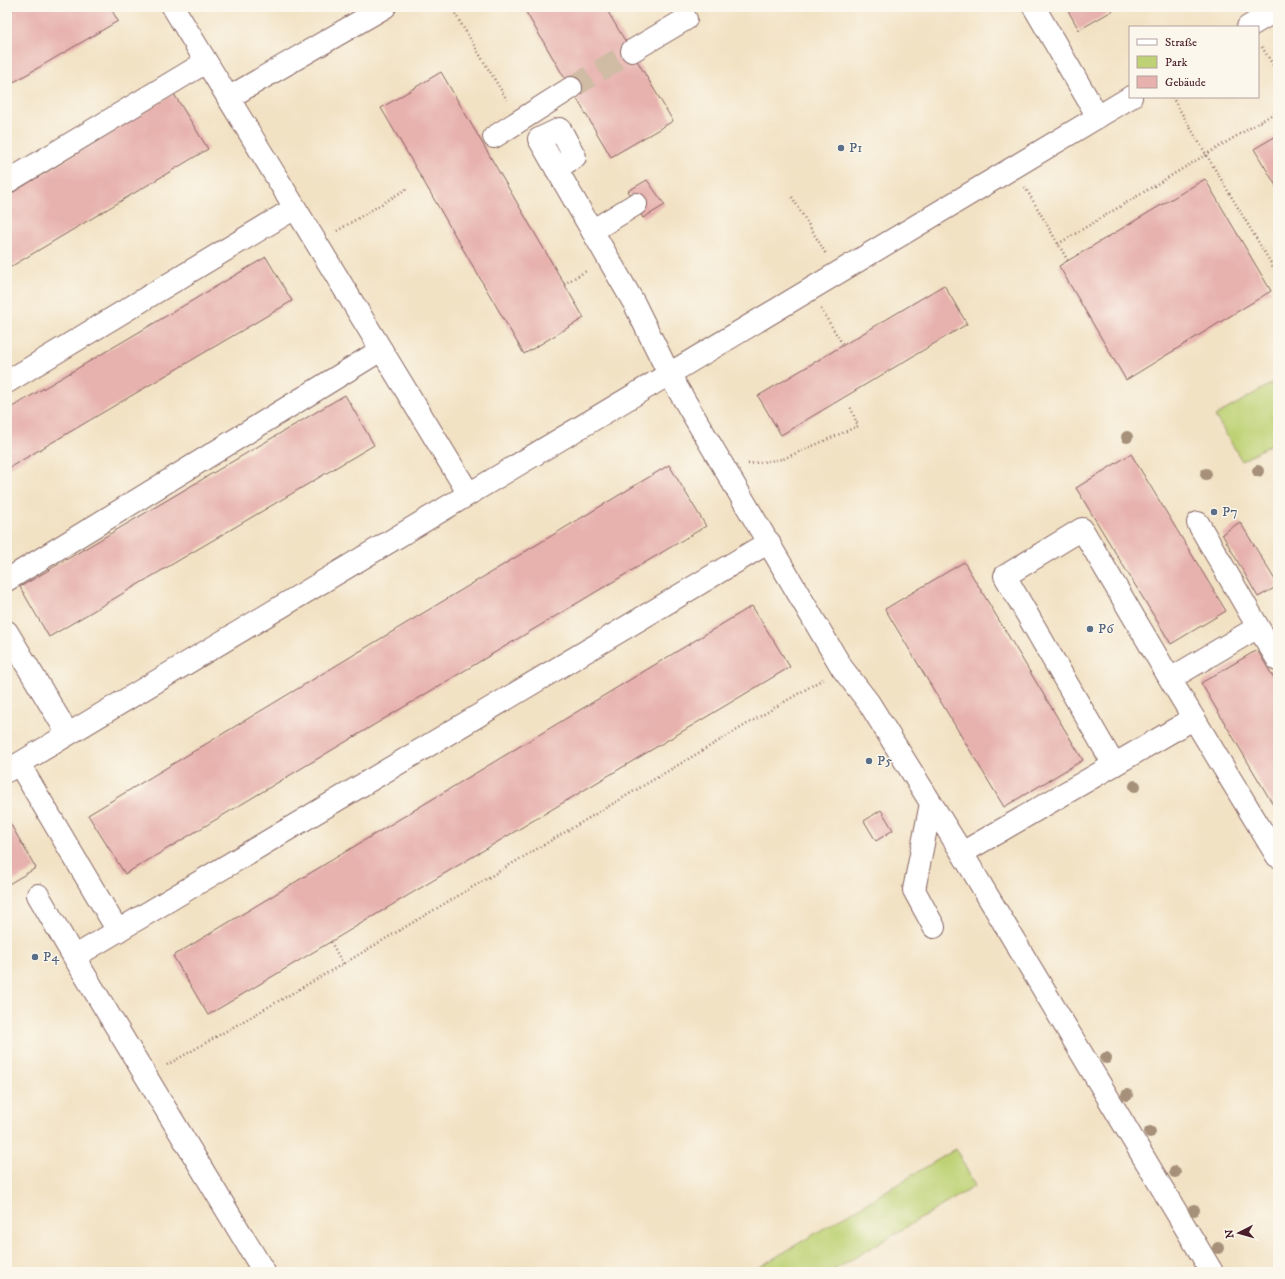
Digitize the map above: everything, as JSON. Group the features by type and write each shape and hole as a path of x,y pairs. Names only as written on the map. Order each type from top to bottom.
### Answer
{"lane":[{"path":"173,7 468,494"},
{"path":"228,98 385,7"},
{"path":"1034,7 1098,117"},
{"path":"1250,26 1278,9"},
{"path":"632,51 686,19"},
{"path":"7,182 206,62"},
{"path":"494,137 571,88"},
{"path":"118,931 13,768 1129,98"},
{"path":"556,169 634,303 669,374 842,668 869,704 962,853 1212,1272"},
{"path":"592,231 636,204"},
{"path":"7,382 295,208"},
{"path":"7,580 381,350"},
{"path":"1198,523 1278,660"},
{"path":"1114,765 1005,576 1082,529 1193,719 1277,856 1278,855"},
{"path":"74,957 768,542"},
{"path":"1170,679 1258,627"},
{"path":"7,632 68,734"},
{"path":"962,853 1193,719"},
{"path":"931,803 914,890 934,927"},
{"path":"38,895 264,1272"}],"path":[{"path":"451,7 520,121"},
{"path":"1259,44 1278,73"},
{"path":"1173,98 1278,275"},
{"path":"1058,244 1278,111"},
{"path":"1014,167 1068,261"},
{"path":"316,243 408,188"},
{"path":"792,197 838,273"},
{"path":"810,290 843,346"},
{"path":"724,468 783,460 858,426 850,406"},
{"path":"146,1077 344,964 842,668"},
{"path":"331,942 344,964"}],"green space":[{"path":"1278,380 1278,440 1242,461 1215,416"},
{"path":"956,1149 975,1186 831,1272 751,1272"}],"building":[{"path":"18,7 110,7 118,21 7,86 7,13"},
{"path":"523,7 605,7 673,121 611,157"},
{"path":"1066,7 1119,7 1079,30"},
{"path":"441,72 584,318 524,354 381,108"},
{"path":"174,94 208,149 7,269 7,196"},
{"path":"1278,135 1278,189 1254,149"},
{"path":"1205,179 1271,291 1126,380 1059,266"},
{"path":"647,180 665,205 643,218 628,191"},
{"path":"266,257 292,301 7,469 7,410"},
{"path":"944,285 967,324 781,435 758,396"},
{"path":"345,395 374,445 49,637 20,587"},
{"path":"1131,454 1226,611 1171,644 1076,488"},
{"path":"669,465 706,526 125,874 88,815"},
{"path":"1240,522 1278,585 1258,597 1222,534"},
{"path":"964,562 1083,760 1004,807 885,609"},
{"path":"752,606 790,667 208,1015 173,956"},
{"path":"1257,650 1278,685 1278,813 1201,683"},
{"path":"881,810 893,830 876,841 864,821"},
{"path":"7,818 36,868 7,885"}],"tunnel":[{"path":"571,88 632,51"}],"place":[{"name":"P1","path":"841,148"},
{"name":"P7","path":"1214,512"},
{"name":"P6","path":"1090,629"},
{"name":"P5","path":"869,761"},
{"name":"P4","path":"35,957"}]}
